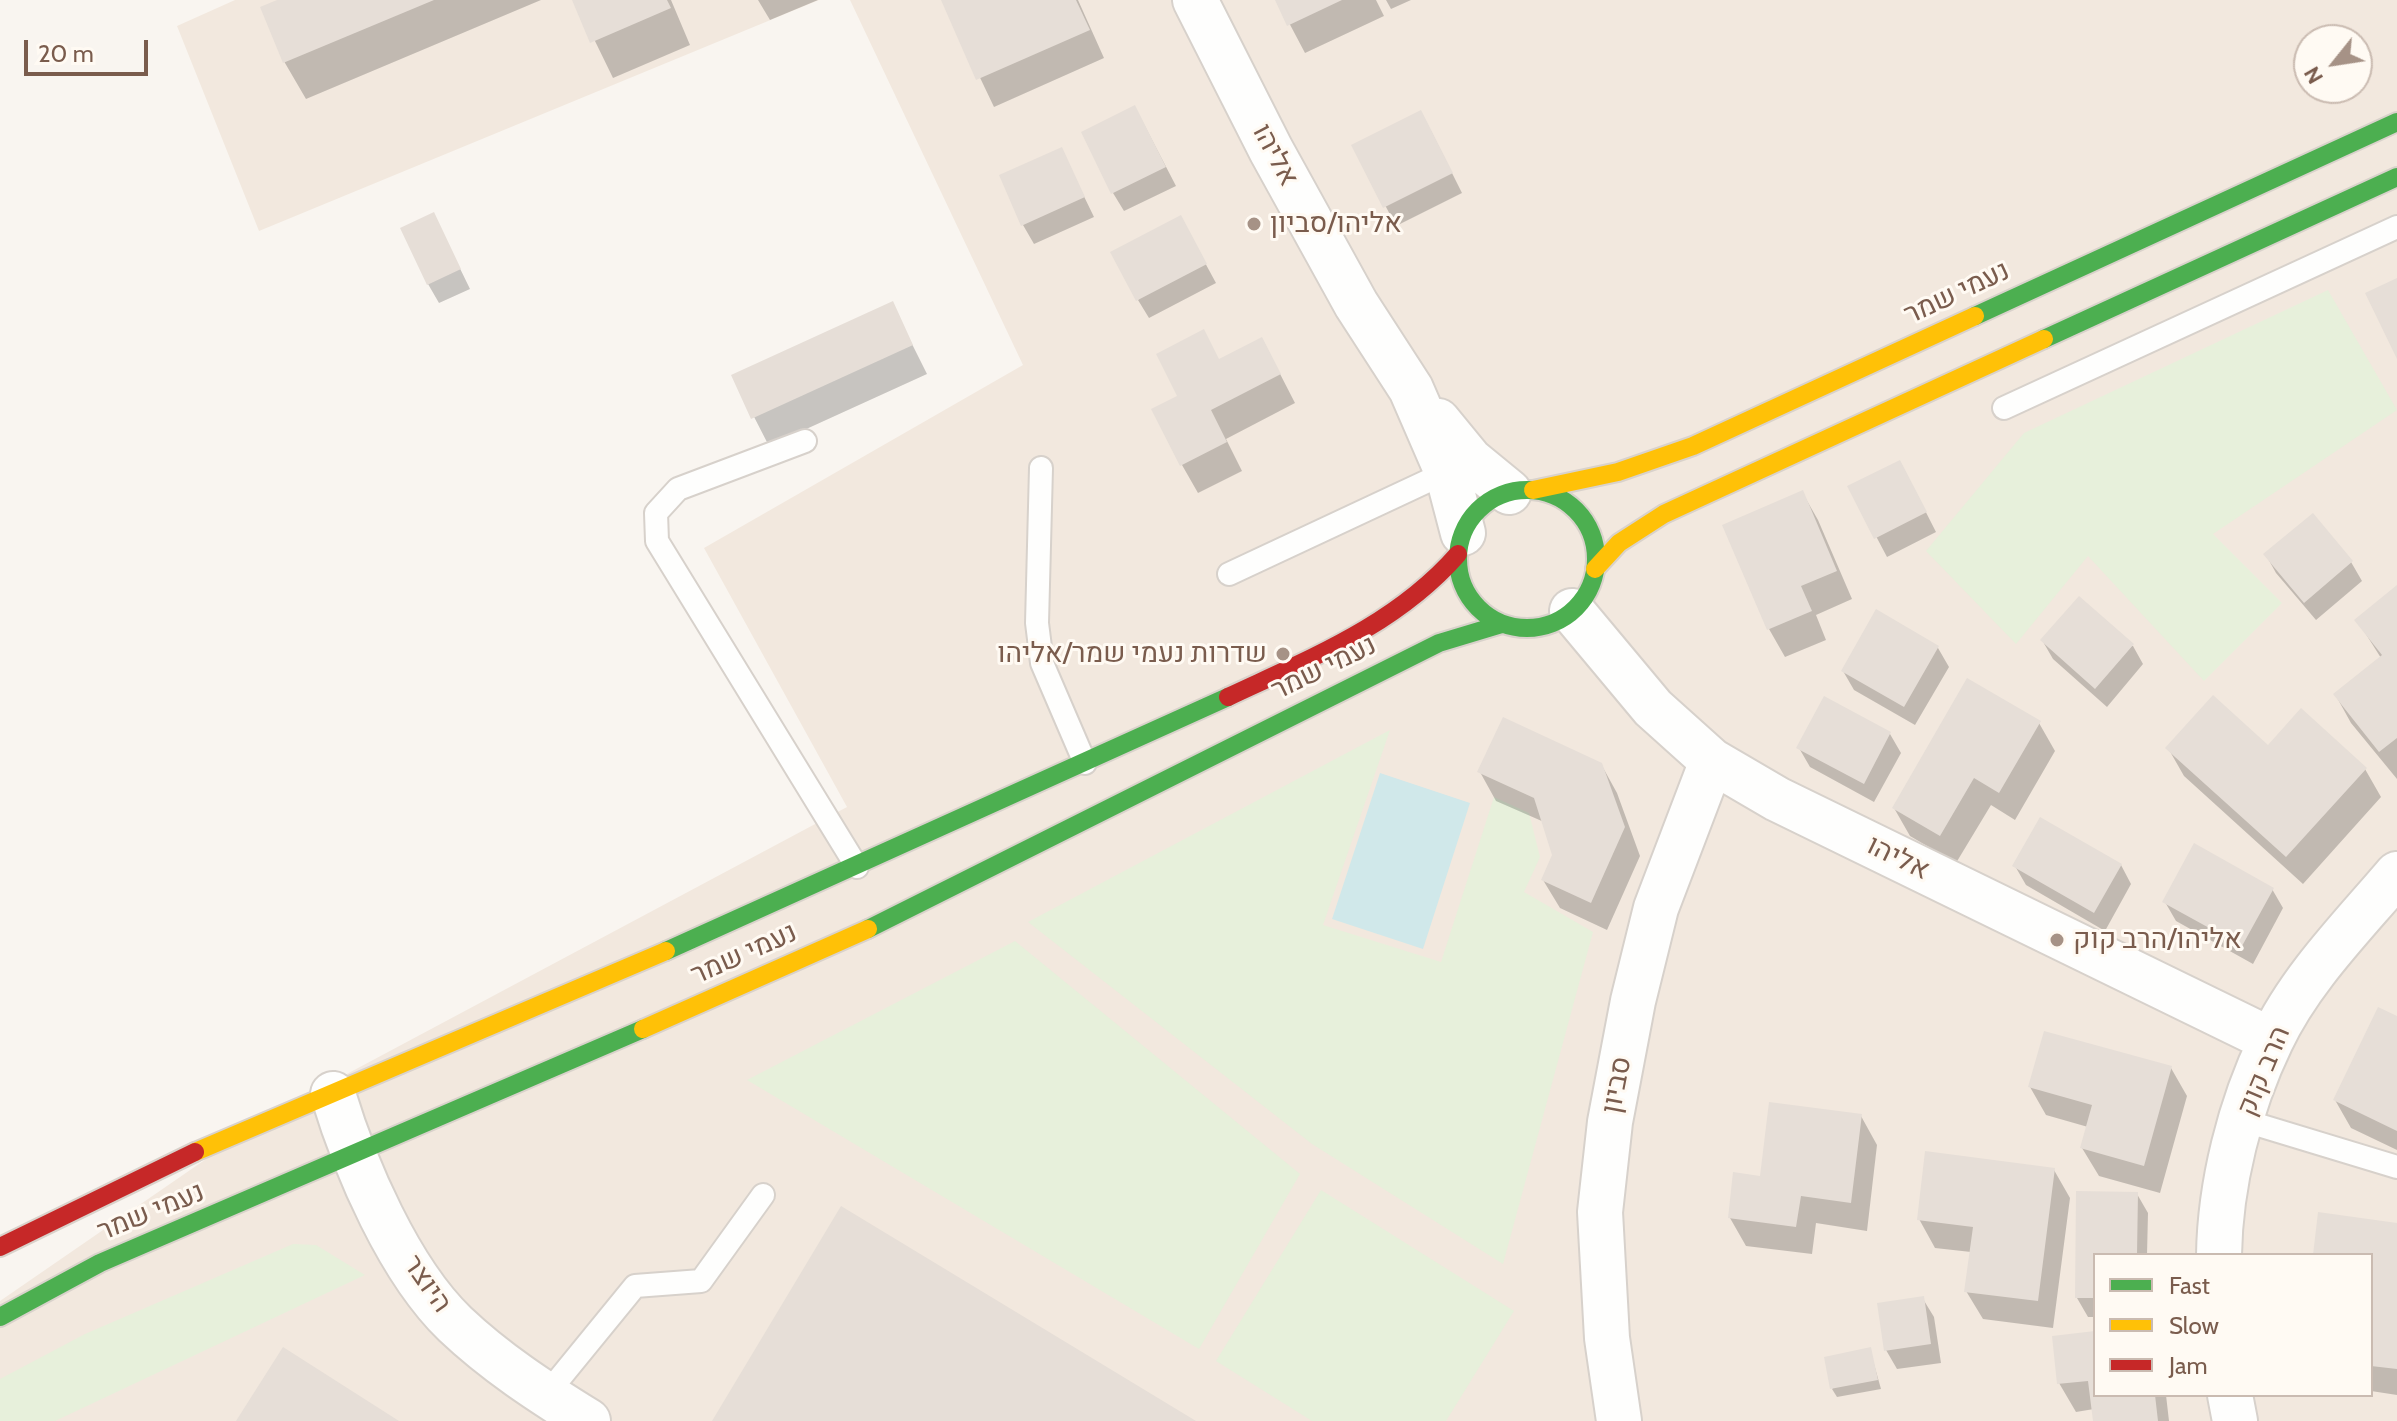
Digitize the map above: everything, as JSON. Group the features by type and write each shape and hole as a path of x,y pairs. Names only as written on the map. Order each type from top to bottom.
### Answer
{"street":[{"name":"אליהו","path":"1195,0 1341,276 1411,389 1470,460 1521,491"},
{"name":"נעמי שמר","path":"1521,491 1618,472 1693,446 2397,122"},
{"path":"1595,569 1606,553 1639,528 1713,491 2397,177"},
{"name":"אליהו","path":"1411,389 1447,472 1460,544"},
{"path":"1521,491 1551,494 1581,516 1595,550 1591,585 1572,611 1539,627 1502,624 1483,612 1469,596 1460,576 1460,544 1481,507 1521,491"},
{"name":"נעמי שמר","path":"0,1247 207,1144 333,1094 857,867 1342,644 1404,609 1432,586 1460,544"},
{"name":"אליהו","path":"1572,611 1653,708 1712,761 1777,799 2271,1040"},
{"name":"נעמי שמר","path":"0,1317 100,1263 841,942 1439,643 1502,624"},
{"name":"סביון","path":"1619,1421 1607,1338 1600,1212 1610,1122 1656,908 1712,761"},
{"name":"הרב קוק","path":"2219,1253 2220,1213 2242,1120 2271,1040 2301,992 2397,874"},
{"name":"היוצר","path":"333,1094 352,1156 419,1280 453,1322 546,1395 588,1421"},
{"path":"2230,1397 2235,1421"}],"lane":[{"path":"2004,408 2397,227"},
{"path":"805,441 678,489 656,513 657,541 857,867"},
{"path":"1041,468 1037,623 1042,663 1085,763"},
{"path":"1229,574 1447,472"},
{"path":"2242,1120 2397,1167"},
{"path":"546,1395 635,1286 701,1281 763,1195"}],"shaded area":[{"path":"235,0 819,0 259,231 177,26"},
{"path":"850,0 2397,0 2397,1421 0,1421 0,1301 270,1115 847,807 704,548 1023,365"}],"green space":[{"path":"2328,290 2397,410 2213,534 2282,603 2204,681 2088,556 2016,644 1926,551 2024,433"},
{"path":"1390,730 1323,925 1441,962 1494,797 1529,813 1540,857 1524,892 1593,932 1503,1264 1312,1144 1028,922"},
{"path":"1015,941 1300,1174 1199,1349 747,1080"},
{"path":"1321,1190 1514,1311 1446,1421 1312,1421 1216,1361"},
{"path":"293,1244 316,1245 365,1275 55,1421 0,1421 0,1379 85,1334"}],"water":[{"path":"1380,773 1470,803 1423,949 1332,919"}],"building":[{"path":"277,0 434,0 283,63 260,7"},
{"path":"572,0 667,0 671,8 590,43"},
{"path":"941,0 1076,0 1090,30 976,80"},
{"path":"1275,0 1342,0 1287,26"},
{"path":"1135,105 1166,167 1111,194 1081,132"},
{"path":"1421,110 1453,173 1383,208 1351,145"},
{"path":"1062,147 1085,197 1021,226 999,175"},
{"path":"434,212 461,269 427,285 400,228"},
{"path":"1181,215 1207,264 1136,301 1110,252"},
{"path":"2397,278 2397,359 2365,293"},
{"path":"893,301 913,345 751,419 731,375"},
{"path":"1204,329 1219,359 1262,337 1281,374 1211,410 1227,442 1180,466 1151,409 1177,396 1156,354"},
{"path":"1900,460 1927,512 1874,539 1847,486"},
{"path":"1803,490 1837,571 1801,586 1812,611 1767,630 1722,525"},
{"path":"2313,513 2353,561 2304,603 2263,554"},
{"path":"2397,585 2397,738 2379,752 2333,694 2382,655 2354,620"},
{"path":"2079,596 2134,644 2095,689 2040,640"},
{"path":"1876,609 1939,646 1904,707 1841,671"},
{"path":"1967,678 2041,721 1999,793 1974,778 1940,836 1892,808"},
{"path":"2213,695 2268,745 2301,708 2367,768 2286,857 2165,748"},
{"path":"1824,696 1891,732 1864,784 1796,748"},
{"path":"1503,717 1602,763 1625,827 1591,903 1541,880 1552,855 1534,798 1477,772"},
{"path":"2040,817 2122,864 2094,913 2012,866"},
{"path":"2194,843 2274,888 2242,946 2162,902"},
{"path":"2378,1007 2397,1016 2397,1131 2333,1100"},
{"path":"2044,1031 2172,1066 2144,1166 2080,1148 2092,1105 2028,1087"},
{"path":"1769,1102 1862,1114 1851,1203 1801,1196 1796,1227 1728,1218 1733,1172 1760,1176"},
{"path":"1925,1151 2055,1168 2038,1301 1964,1292 1973,1227 1917,1220"},
{"path":"2076,1191 2138,1192 2137,1253 2093,1253 2093,1298 2075,1298"},
{"path":"841,1206 1196,1421 712,1421"},
{"path":"2318,1212 2397,1223 2397,1369 2373,1366 2373,1253 2313,1253"},
{"path":"1924,1296 1931,1344 1884,1351 1877,1303"},
{"path":"2093,1331 2093,1397 2155,1397 2158,1421 2093,1421 2088,1381 2057,1384 2052,1336"},
{"path":"283,1347 399,1421 236,1421"},
{"path":"1871,1347 1878,1380 1830,1389 1824,1357"}],"traffic: fast":[{"path":"1975,316 2397,122"},
{"path":"2044,339 2397,177"},
{"path":"1527,490 1553,496 1576,510 1590,533 1596,559 1590,585 1576,608 1553,622 1527,628 1501,622 1478,608 1464,585 1458,559 1464,533 1478,510 1501,496 1527,490"},
{"path":"868,929 1439,643 1502,624"},
{"path":"666,951 1228,697"},
{"path":"0,1317 100,1263 643,1029"}],"traffic: slow":[{"path":"1533,490 1618,472 1693,446 1975,316"},
{"path":"1595,569 1619,543 1664,514 2044,339"},
{"path":"643,1029 868,929"},
{"path":"195,1152 666,951"}],"traffic: jam":[{"path":"1228,697 1351,638 1380,620 1408,601 1458,554"},
{"path":"0,1247 195,1152"}],"place":[{"name":"אליהו/סביון","path":"1254,224"},
{"name":"שדרות נעמי שמר/אליהו","path":"1283,654"},
{"name":"אליהו/הרב קוק","path":"2057,940"}]}
